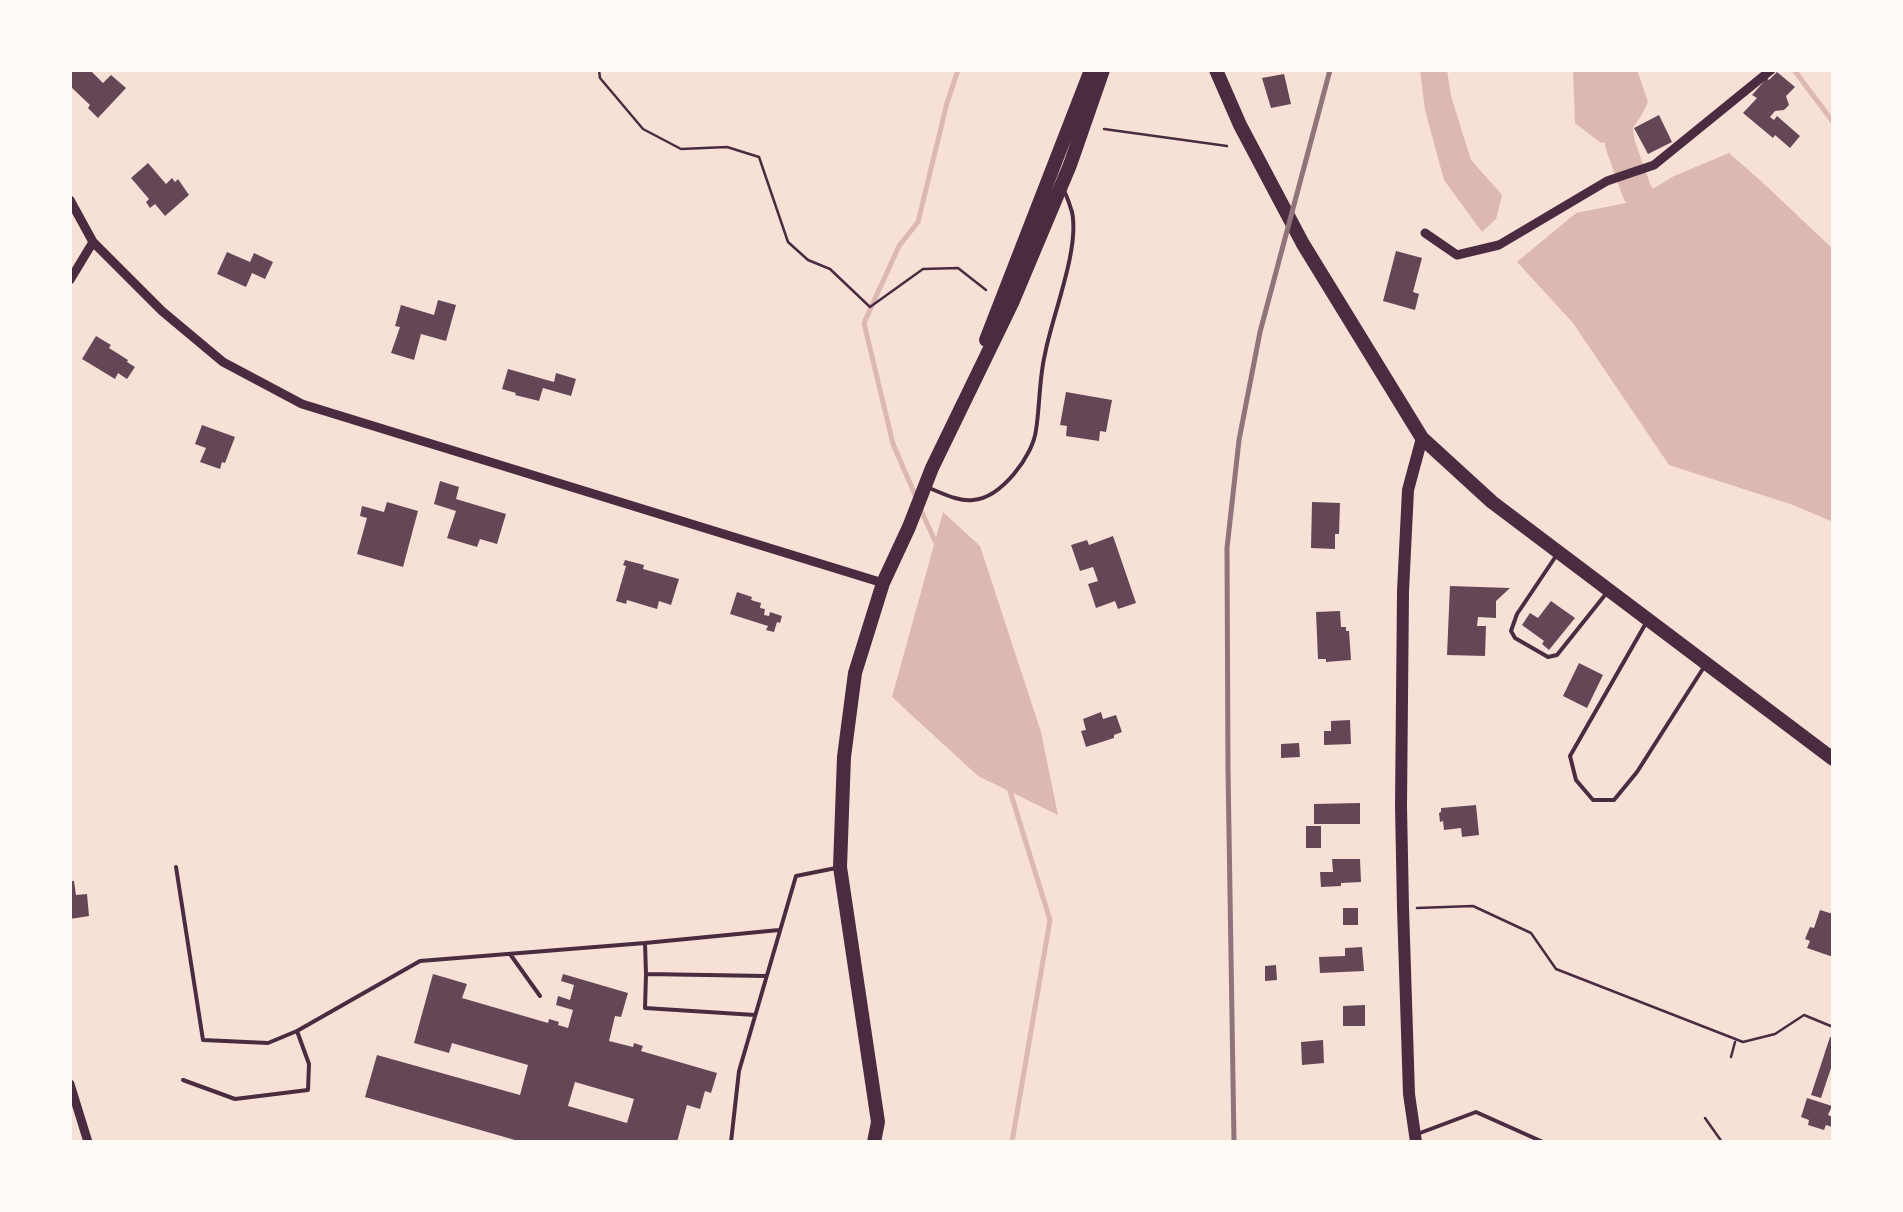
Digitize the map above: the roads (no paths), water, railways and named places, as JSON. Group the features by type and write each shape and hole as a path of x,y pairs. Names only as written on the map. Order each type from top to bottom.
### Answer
{"main road":[{"path":"968,393 1018,251 1091,70"},
{"path":"874,1142 878,1122 840,868 844,757 855,674 883,583 932,468 1012,303 1062,184 1102,70"},
{"path":"1216,70 1240,125 1303,244 1422,438 1492,502 1833,760"},
{"path":"1416,1138 1409,1094 1401,806 1408,490 1422,438"}],"street":[{"path":"1425,233 1457,255 1500,245 1607,181 1654,165 1770,70"},
{"path":"70,200 93,242 162,311 223,362 302,404 883,583"},
{"path":"70,280 93,242"},
{"path":"70,1084 88,1142"}],"lane":[{"path":"925,486 972,501 1000,488 1025,461 1036,434 1044,356 1072,238 1073,214 1062,184"},
{"path":"1558,552 1517,614 1511,631 1515,638 1548,657 1557,655 1609,590"},
{"path":"1648,619 1570,756 1576,780 1593,800 1614,800 1638,772 1706,663"},
{"path":"176,868 203,1040 268,1044 297,1032 420,961 779,930"},
{"path":"731,1142 739,1071 796,876 840,868"},
{"path":"645,943 645,1008 755,1015"},
{"path":"510,954 540,996"},
{"path":"646,974 766,976"},
{"path":"183,1080 235,1098 308,1090 309,1064 297,1032"},
{"path":"1416,1138 1476,1112 1543,1142"}],"waterway":[{"path":"916,497 893,444 864,323 899,246 918,222 958,70"},
{"path":"1609,70 1620,144 1637,192 1665,229"},
{"path":"1794,70 1833,122"},
{"path":"920,508 935,541"},
{"path":"1010,791 1050,920 1012,1142"}],"railway":[{"path":"1234,1142 1227,548 1239,440 1260,332 1330,70"}]}
